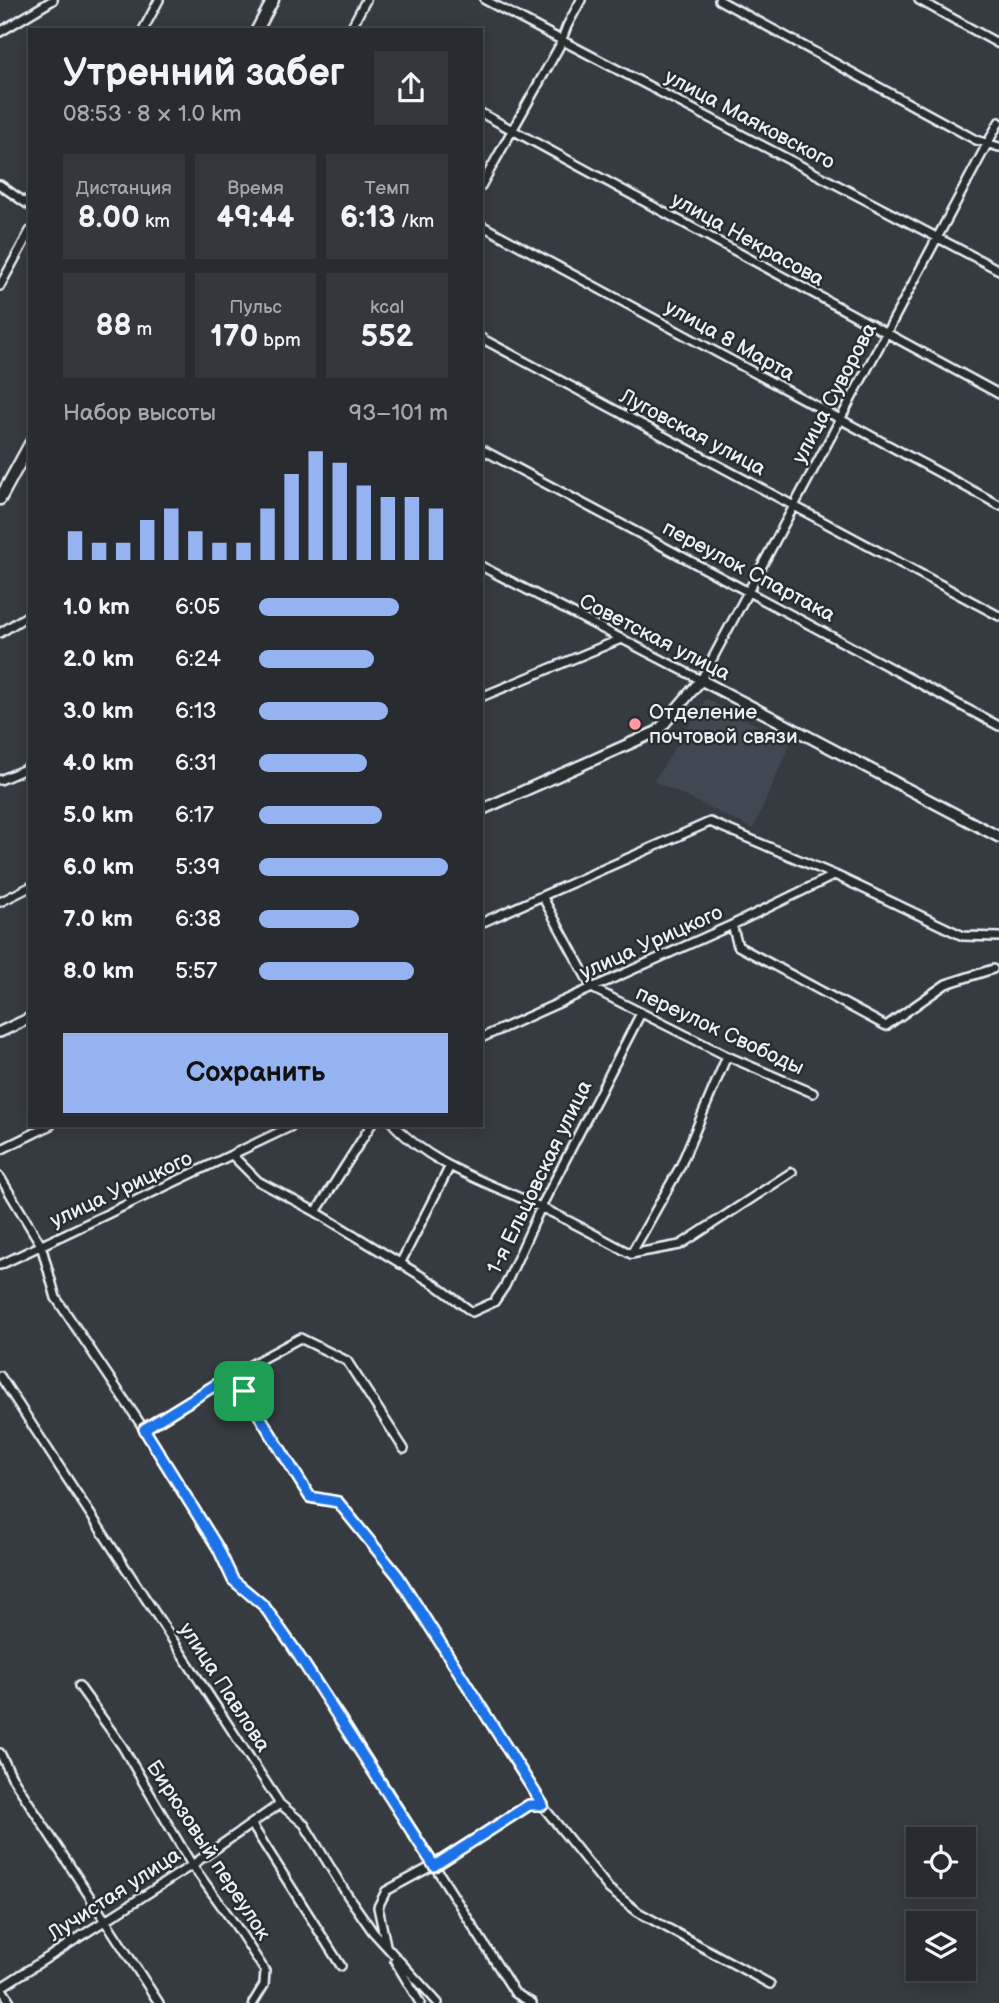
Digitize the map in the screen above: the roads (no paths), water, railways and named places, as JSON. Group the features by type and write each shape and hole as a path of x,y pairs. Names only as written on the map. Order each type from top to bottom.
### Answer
{"main road":[{"path":"258,28 273,0"},
{"path":"0,499 28,448"}],"street":[{"path":"0,32 53,0"},
{"path":"144,28 159,0"},
{"path":"351,28 366,0"},
{"name":"улица Маяковского","path":"485,0 999,270"},
{"path":"483,183 562,41 566,26 581,0"},
{"path":"719,0 976,139 999,147"},
{"path":"919,0 999,44"},
{"name":"улица Некрасова","path":"483,114 999,394"},
{"name":"улица Суворова","path":"701,680 999,122"},
{"path":"0,185 28,205"},
{"name":"улица 8 Марта","path":"483,226 999,505"},
{"path":"0,286 28,235"},
{"name":"Луговская улица","path":"483,339 999,616"},
{"name":"переулок Спартака","path":"483,450 999,726"},
{"name":"Советская улица","path":"483,567 999,837"},
{"path":"483,576 492,572"},
{"path":"0,632 28,615"},
{"path":"483,696 621,639"},
{"path":"483,809 658,731 701,680"},
{"path":"0,780 28,769"},
{"path":"483,922 710,822 835,875 963,936 999,937"},
{"name":"улица Урицкого","path":"483,1037 732,925 835,875"},
{"path":"0,902 28,888"},
{"path":"542,896 592,988"},
{"path":"732,925 738,946 886,1026 946,984 993,969"},
{"name":"переулок Свободы","path":"592,988 727,1056 813,1093"},
{"name":"1-я Ельцовская улица","path":"232,1155 258,1181 316,1212 436,1285 471,1312 494,1302 499,1294 641,1013"},
{"path":"0,1032 28,1019"},
{"path":"631,1254 680,1167 727,1056"},
{"path":"0,1150 47,1127"},
{"name":"улица Урицкого","path":"0,1265 290,1127"},
{"path":"316,1212 371,1127"},
{"path":"396,1127 411,1143 450,1166 541,1207 631,1254 680,1245 792,1172"},
{"path":"400,1264 450,1166"},
{"path":"0,1177 41,1245 57,1298 144,1429 218,1548 233,1580 264,1606 293,1647 515,1993 532,2003"},
{"path":"144,1429 230,1376 300,1338 347,1361 404,1449"},
{"name":"улица Павлова","path":"0,1376 281,1804 304,1824 373,1932 438,2003"},
{"path":"230,1376 244,1391 310,1497 338,1502 398,1576 543,1805 609,1889 638,1912 770,1984"},
{"name":"Бирюзовый переулок","path":"79,1686 122,1746 192,1866 265,1971 264,1985 253,2003"},
{"path":"0,1753 12,1777 159,2003"},
{"name":"Лучистая улица","path":"0,1987 192,1866 281,1804"},
{"path":"420,2003 386,1947 378,1907 381,1898 386,1891 434,1866 529,1805 543,1805"},
{"path":"252,1825 341,1966"},
{"path":"0,1987 11,2003"}],"place":[{"name":"Отделение почтовой связи","path":"635,724"}]}
